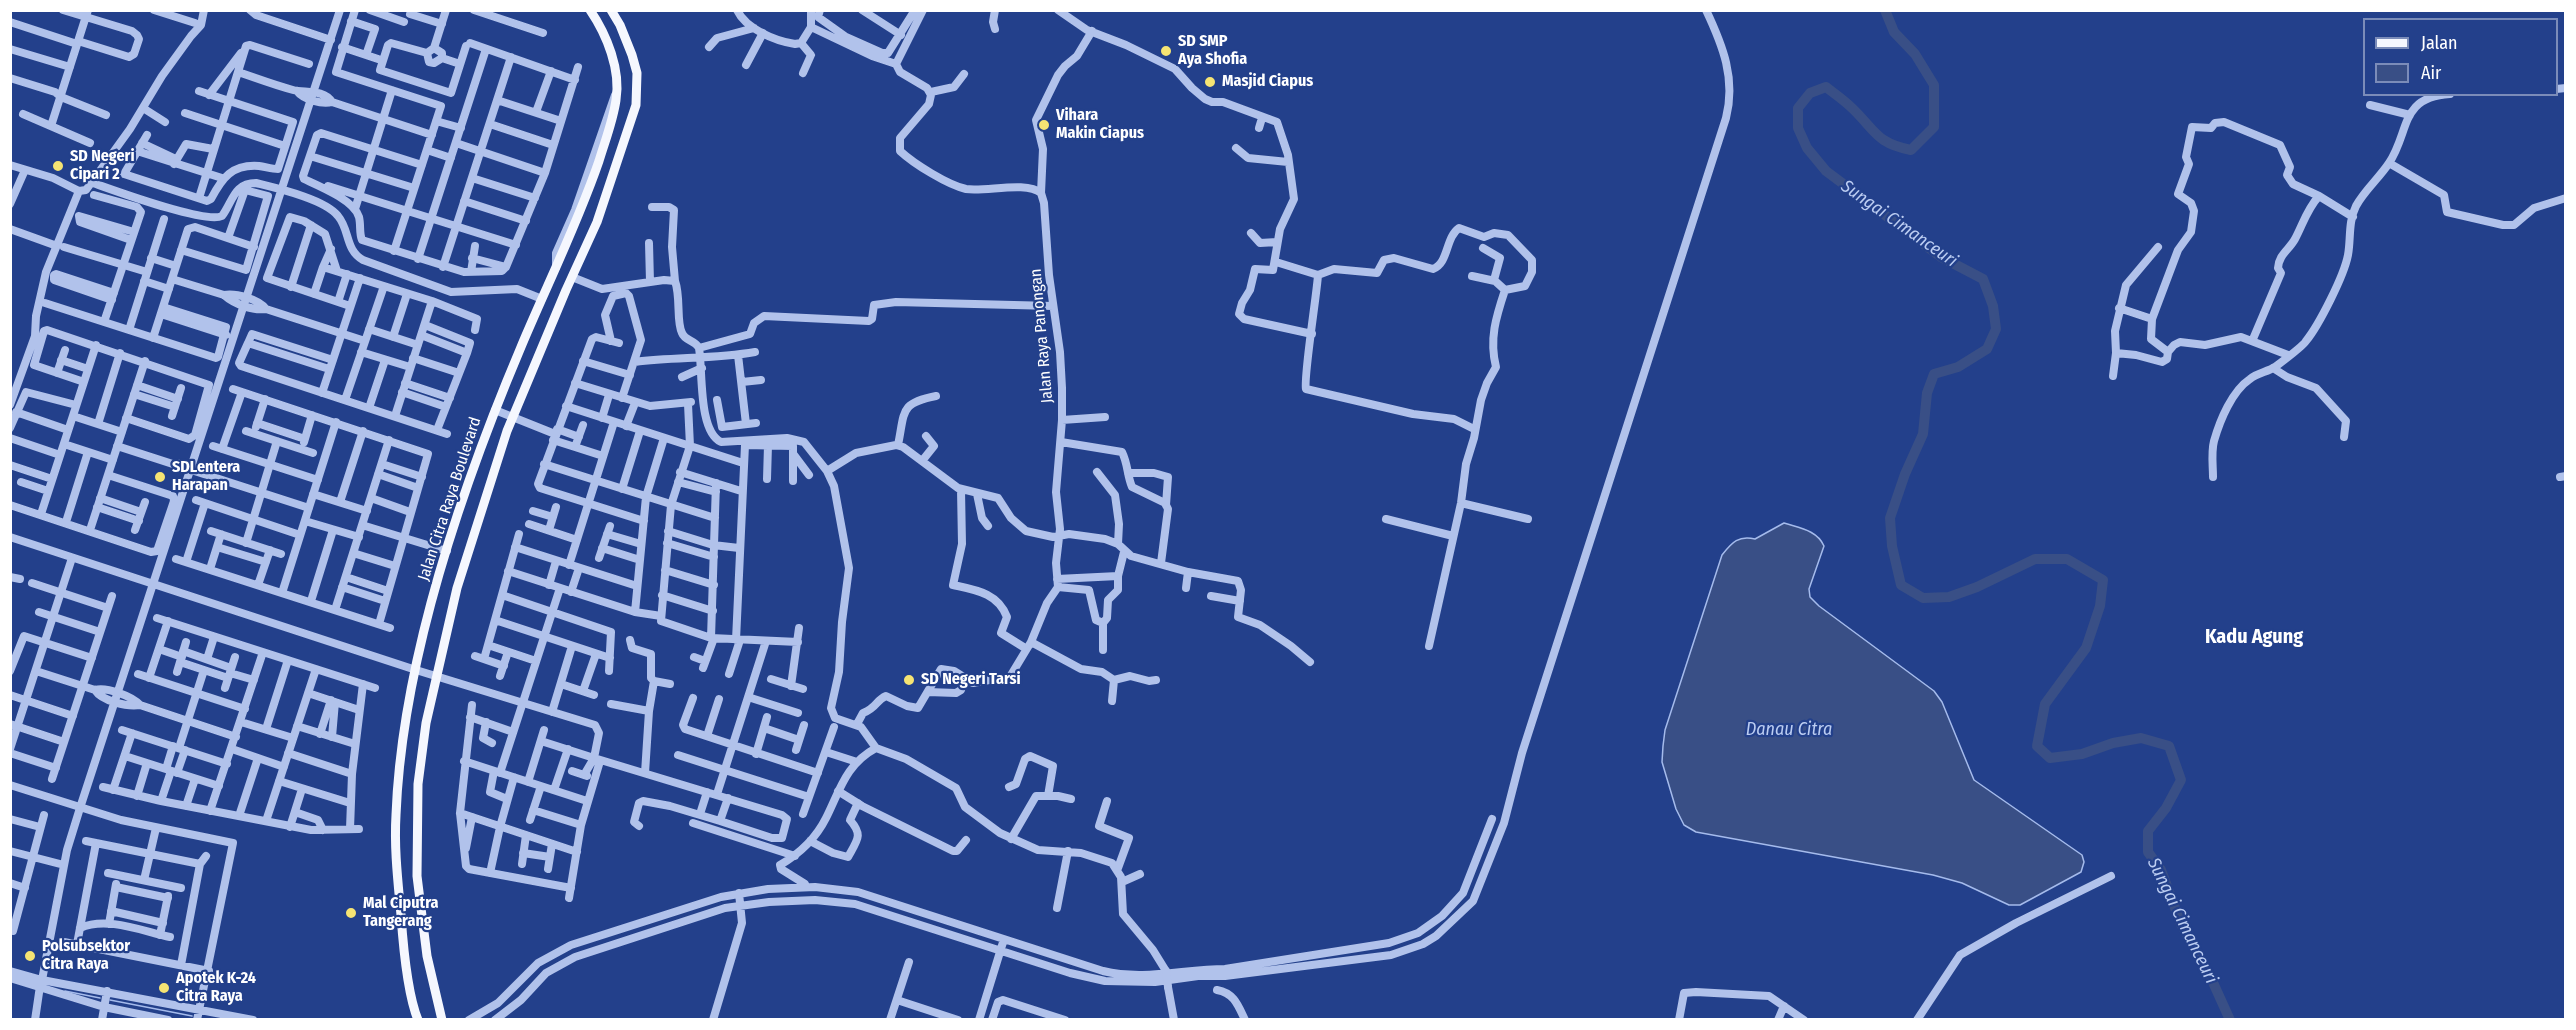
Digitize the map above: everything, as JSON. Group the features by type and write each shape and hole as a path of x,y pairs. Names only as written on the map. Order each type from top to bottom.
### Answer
{"main road":[{"name":"Jalan Citra Raya Boulevard","path":"418,1020 401,928 395,838 402,748 416,670 447,551 470,478 495,410 556,268 602,142 616,94 614,64 600,26 590,10"},
{"name":"Jalan Citra Raya Boulevard","path":"442,1020 427,956 420,909 416,852 420,768 436,675 471,542 512,418 541,356 566,290 597,222 636,105 637,73 620,25 611,10"},
{"path":"550,282 566,290"}],"street":[{"path":"10,22 129,57 134,54 139,39 136,33 87,14 63,10"},
{"path":"154,10 195,23"},
{"path":"10,405 35,336 36,316 44,283 86,192 178,53 201,25 204,10"},
{"path":"250,10 256,15 331,40"},
{"path":"355,10 336,72 441,106 394,251"},
{"path":"370,10 404,22"},
{"path":"427,53 434,48 446,10"},
{"path":"474,10 543,33"},
{"path":"737,10 754,28 763,33 790,43 801,43"},
{"path":"801,43 811,27 812,10"},
{"path":"862,10 901,35"},
{"path":"819,14 846,37 882,53 888,53 915,10"},
{"path":"896,64 923,10"},
{"path":"995,10 993,22 995,29"},
{"path":"495,1020 521,1000 534,984 558,964 687,920 741,905 815,900 855,904 1086,978 1130,982 1225,976 1391,955 1423,944 1436,936 1463,913 1482,882 1504,823 1522,753 1726,118 1730,75 1727,59 1706,10"},
{"path":"34,1020 64,866 86,810 123,699 157,585 199,472 288,191 320,98 337,11"},
{"path":"1063,12 1092,31 1175,69 1205,99 1229,104 1277,122 1286,148 1294,199 1283,221 1277,242 1276,262 1271,271 1255,269 1250,290 1242,303 1240,316 1312,334"},
{"path":"51,126 87,14"},
{"path":"410,14 442,24"},
{"path":"351,21 375,29 366,55"},
{"path":"811,27 872,56 896,64 900,72 931,92"},
{"path":"709,47 717,38 754,28"},
{"name":"Jalan Raya Panongan","path":"857,724 863,713 874,709 881,698 891,698 907,706 918,708 941,669 954,671 973,684 989,680 1008,680 1028,645 1057,583 1060,529 1056,492 1062,420 1060,352 1053,306 1046,215 1041,193 1043,149 1036,120 1058,75 1077,56 1092,31"},
{"path":"746,65 763,33"},
{"path":"427,53 391,43 388,45 380,70 451,93 468,44 575,80"},
{"path":"801,43 811,55 803,73"},
{"path":"209,95 249,45 309,64"},
{"path":"199,198 245,48"},
{"path":"342,48 378,59"},
{"path":"434,48 442,53 441,58"},
{"path":"10,49 70,67"},
{"path":"418,259 486,49"},
{"path":"427,53 427,58 434,63 441,58"},
{"path":"443,267 511,57"},
{"path":"441,58 460,64"},
{"path":"304,178 355,209 359,218 361,239 443,267 471,272 500,272 506,267 516,245 545,172 578,67"},
{"path":"536,112 550,71"},
{"path":"238,72 432,135"},
{"path":"931,92 954,87 964,75"},
{"path":"10,78 55,92 61,97 106,116"},
{"path":"355,209 392,90"},
{"path":"175,162 145,139 124,174 210,201 222,178 239,168 259,166 278,169 293,122 199,91"},
{"path":"931,92 929,104 900,138 899,149 903,154 951,184 963,188 1030,188 1041,193"},
{"path":"2212,477 2214,443 2240,387 2251,378 2273,368 2307,341 2342,273 2348,255 2350,226 2356,206 2389,163 2410,115 2425,100 2442,96"},
{"path":"497,100 561,121"},
{"path":"2370,105 2410,115"},
{"path":"143,108 165,122"},
{"path":"185,113 285,147"},
{"path":"23,114 90,143"},
{"path":"1259,128 1262,118"},
{"path":"436,121 461,128"},
{"path":"2168,352 2151,339 2152,319 2178,250 2191,232 2194,211 2191,203 2178,194 2189,164 2186,158 2192,127 2211,128 2216,123 2224,122 2280,145 2290,167 2287,171 2288,179 2293,184 2319,196 2353,217"},
{"path":"490,124 553,145"},
{"path":"304,178 317,135 321,132 422,165"},
{"path":"456,143 545,172"},
{"path":"175,162 186,144 213,149"},
{"path":"1236,148 1248,158 1288,162"},
{"path":"427,150 451,158"},
{"path":"137,151 222,178"},
{"path":"310,156 414,188"},
{"path":"2389,163 2444,195 2447,212 2462,217 2514,225 2534,208 2565,198"},
{"path":"10,165 139,208 141,213 104,322"},
{"path":"10,204 25,170"},
{"path":"304,178 455,228 516,245"},
{"path":"472,178 535,198"},
{"path":"93,183 181,211 213,218 222,216 234,194 248,183 288,191 338,216 353,253 363,260 451,292 517,289 542,299"},
{"path":"181,250 244,271 269,199 265,194 245,190 228,238"},
{"path":"2253,339 2281,273 2278,261 2294,241 2312,204 2319,196"},
{"path":"464,201 526,221"},
{"path":"652,207 669,207 674,210 672,247 681,331 684,337 697,343 699,348 705,414 716,440 722,442 787,438 801,440 808,445 827,471 834,486 849,568 839,672 832,711 835,718 857,724 865,729 876,748 906,759 956,788 965,807 1011,839 1038,850 1068,851 1106,861 1118,868"},
{"path":"80,215 132,236 80,222 78,218 80,215"},
{"path":"337,271 325,234 291,216 267,276 269,279 291,287 350,306"},
{"path":"129,330 164,219"},
{"path":"291,287 311,225"},
{"path":"153,338 191,226 254,247"},
{"path":"1276,262 1318,275 1334,269 1374,274 1379,272 1384,260 1394,258 1436,268 1442,262 1454,231 1459,228 1484,237 1494,233 1508,234 1529,255 1533,265 1525,286 1505,290"},
{"path":"10,229 60,247 147,272"},
{"path":"1251,233 1260,243 1277,242"},
{"path":"649,243 650,282"},
{"path":"471,272 475,246"},
{"path":"2113,376 2116,353 2115,331 2127,282 2158,247"},
{"path":"1483,248 1500,258 1494,275 1495,281 1505,290"},
{"path":"314,294 331,249"},
{"path":"152,258 176,266"},
{"path":"472,258 506,267"},
{"path":"323,267 432,301 477,319 475,330"},
{"path":"56,274 113,297 54,280 54,275 56,274"},
{"path":"338,302 347,274"},
{"path":"1318,275 1312,334 1304,378 1305,387 1308,390 1413,414 1454,419 1474,429"},
{"path":"1472,276 1489,282 1495,281"},
{"path":"572,277 602,289 668,279 675,281"},
{"path":"322,393 360,278"},
{"path":"172,279 224,295 232,294 266,309 365,341"},
{"path":"144,281 169,289"},
{"path":"345,400 384,286"},
{"path":"1429,646 1461,503 1466,464 1474,438 1474,429 1484,388 1496,367 1493,356 1492,329 1505,290"},
{"path":"622,398 641,340 629,296 626,293 614,296 606,309 605,318 615,342 593,338 537,482 540,488 644,521"},
{"path":"393,337 408,294"},
{"path":"395,416 432,301"},
{"path":"699,348 750,334 756,321 767,316 869,321 872,319 874,305 896,302 1053,306"},
{"path":"45,303 216,358 226,335 225,326 162,311"},
{"path":"2119,308 2152,319"},
{"path":"425,325 470,343 438,430"},
{"path":"369,329 418,345"},
{"path":"84,382 34,365 44,332 47,330 145,361 208,384 210,387 195,435 189,439 126,418"},
{"path":"333,360 250,334 240,362 242,366 447,434"},
{"path":"421,335 467,353"},
{"path":"2116,353 2136,355 2162,362 2167,359 2168,352 2174,345 2180,342 2205,345 2241,336 2288,355"},
{"path":"248,343 330,369"},
{"path":"41,514 96,345"},
{"path":"57,373 65,350"},
{"path":"361,352 410,368"},
{"path":"634,362 680,357 701,359 755,352"},
{"path":"98,424 120,353"},
{"path":"738,355 746,424"},
{"path":"413,358 459,374"},
{"path":"61,360 88,369"},
{"path":"369,408 385,360"},
{"path":"90,530 145,361"},
{"path":"584,361 630,375"},
{"path":"682,377 702,368"},
{"path":"2273,368 2287,377 2316,388 2346,421 2344,437"},
{"path":"742,382 761,380"},
{"path":"405,383 450,398"},
{"path":"574,383 634,403 661,406 690,403 690,446 671,505 662,595 661,616 664,623 713,638 798,642"},
{"path":"137,385 176,403"},
{"path":"172,416 181,388"},
{"path":"222,449 238,390 428,454 379,624"},
{"path":"10,428 24,394 29,391 76,405"},
{"path":"402,392 446,407"},
{"path":"134,394 176,403"},
{"path":"602,418 609,395"},
{"path":"898,445 902,422 908,406 916,400 936,396"},
{"path":"265,399 257,423 250,432 313,453"},
{"path":"717,400 722,427 756,423"},
{"path":"626,426 634,403"},
{"path":"566,406 743,464"},
{"path":"661,406 663,415"},
{"path":"495,410 555,434 575,447 603,456"},
{"path":"16,412 68,430"},
{"path":"302,449 312,414"},
{"path":"73,416 122,432"},
{"path":"1062,420 1105,417"},
{"path":"282,593 336,422"},
{"path":"569,565 614,422"},
{"path":"257,423 305,439"},
{"path":"575,447 583,425"},
{"path":"340,502 363,431"},
{"path":"622,489 640,431"},
{"path":"555,434 579,437"},
{"path":"922,461 934,446 926,436"},
{"path":"10,438 60,454"},
{"path":"635,612 646,496 663,438"},
{"path":"335,610 389,440"},
{"path":"246,543 278,441"},
{"path":"1061,442 1122,452 1128,463 1128,473 1134,489 1166,505"},
{"path":"64,444 113,460"},
{"path":"729,674 738,640 741,491 745,445 792,445 793,481"},
{"path":"767,479 768,445"},
{"path":"827,471 856,453 898,445 961,490 1000,500 1011,518 1023,529 1050,537 1075,534 1105,539 1118,544 1124,552 1138,558 1188,572 1238,581 1241,590 1238,617 1260,625 1310,662"},
{"path":"117,446 175,464 180,463 199,472 309,508"},
{"path":"213,446 318,480"},
{"path":"66,522 88,452"},
{"path":"794,455 809,475"},
{"path":"382,464 422,477"},
{"path":"544,464 715,518"},
{"path":"10,465 52,479"},
{"path":"17,491 24,470"},
{"path":"680,472 741,491"},
{"path":"1097,472 1115,495 1119,524 1118,544"},
{"path":"1128,473 1154,473 1168,477 1161,563"},
{"path":"378,474 418,488"},
{"path":"10,505 155,552 158,550 174,501 173,496 108,475"},
{"path":"21,482 48,491"},
{"path":"678,482 716,492"},
{"path":"694,657 704,665 713,638 716,483"},
{"path":"961,490 962,544 954,585 990,595 1005,611 1007,617 1001,633 1081,669 1102,672 1114,680 1130,676 1149,681 1156,680"},
{"path":"977,494 982,518 988,526"},
{"path":"314,495 367,512"},
{"path":"100,498 141,512"},
{"path":"371,498 411,512"},
{"path":"196,500 300,535"},
{"path":"135,530 145,502"},
{"path":"186,562 205,503"},
{"path":"1461,503 1528,519"},
{"path":"98,507 139,520"},
{"path":"549,530 556,507"},
{"path":"533,511 553,517"},
{"path":"1386,519 1453,536"},
{"path":"305,521 359,537"},
{"path":"530,524 577,540"},
{"path":"362,525 447,551"},
{"path":"311,601 333,530"},
{"path":"599,558 608,530 641,544"},
{"path":"211,531 281,554"},
{"path":"668,531 713,546 739,548"},
{"path":"210,569 221,534"},
{"path":"484,659 519,534"},
{"path":"10,537 597,727 599,733 597,760 581,825 569,898"},
{"path":"667,543 714,557"},
{"path":"217,547 266,562"},
{"path":"515,547 637,586"},
{"path":"602,548 640,560"},
{"path":"258,585 270,550"},
{"path":"1103,650 1108,600 1118,590 1118,576 1124,552"},
{"path":"353,553 394,566"},
{"path":"56,768 10,751 14,725 26,700 72,558"},
{"path":"176,559 390,628"},
{"path":"549,585 556,561"},
{"path":"572,592 579,568"},
{"path":"665,570 714,585"},
{"path":"508,571 635,612 661,616"},
{"path":"1186,588 1188,572"},
{"path":"1057,583 1118,576"},
{"path":"10,577 20,579"},
{"path":"346,577 388,591"},
{"path":"32,583 108,608"},
{"path":"1057,583 1089,590 1096,620 1104,622"},
{"path":"342,587 385,601"},
{"path":"507,799 490,791 513,732 560,588"},
{"path":"502,595 612,633 609,671"},
{"path":"662,595 713,611"},
{"path":"52,779 112,596"},
{"path":"1212,596 1240,601"},
{"path":"39,612 100,632"},
{"path":"157,618 375,688"},
{"path":"495,620 610,658"},
{"path":"149,678 168,621"},
{"path":"791,686 800,628"},
{"path":"10,671 22,637 92,658"},
{"path":"207,659 214,637"},
{"path":"630,640 632,648 651,654 651,678 654,681 649,711 645,772"},
{"path":"717,794 766,641"},
{"path":"177,672 186,642"},
{"path":"488,645 536,661"},
{"path":"552,712 572,646"},
{"path":"159,649 182,657 204,670 230,673 254,680"},
{"path":"210,811 263,652"},
{"path":"500,676 508,652"},
{"path":"583,692 596,654"},
{"path":"475,656 504,666"},
{"path":"182,657 207,659 230,673"},
{"path":"225,688 235,657"},
{"path":"266,729 288,660"},
{"path":"266,821 316,669"},
{"path":"161,801 204,670"},
{"path":"36,671 95,690 100,688 123,699 236,736"},
{"path":"138,674 245,709"},
{"path":"771,678 803,689"},
{"path":"928,692 956,693 962,690 965,679"},
{"path":"1112,701 1114,680"},
{"path":"654,681 670,684"},
{"path":"103,787 186,807 290,827 323,830 355,829 350,804 363,684"},
{"path":"561,684 594,695"},
{"path":"308,693 359,710"},
{"path":"10,694 73,716"},
{"path":"748,697 798,713"},
{"path":"693,698 683,728 818,773"},
{"path":"707,736 719,699"},
{"path":"320,734 333,701"},
{"path":"332,737 333,701"},
{"path":"611,704 649,711"},
{"path":"472,705 460,813 468,868 571,888"},
{"path":"470,717 513,732"},
{"path":"756,754 767,717"},
{"path":"241,722 293,738"},
{"path":"486,722 483,738 492,743"},
{"path":"14,725 64,742"},
{"path":"795,750 804,725"},
{"path":"297,726 355,744"},
{"path":"803,814 834,727"},
{"path":"764,728 799,740"},
{"path":"122,730 227,764"},
{"path":"528,782 544,730"},
{"path":"113,790 132,733"},
{"path":"541,741 786,816 787,821 782,838 772,838 700,814 641,801 634,822 639,826"},
{"path":"171,771 179,748"},
{"path":"806,887 780,865 795,856 810,841 826,817 849,770 876,748"},
{"path":"232,749 284,766"},
{"path":"554,790 568,749"},
{"path":"826,752 857,762"},
{"path":"288,753 352,774"},
{"path":"678,755 809,797"},
{"path":"125,756 219,786"},
{"path":"1009,787 1016,784 1025,759 1029,756 1053,766 1048,796"},
{"path":"239,816 258,758"},
{"path":"584,775 597,760"},
{"path":"464,761 587,801"},
{"path":"137,796 147,763"},
{"path":"572,771 594,778"},
{"path":"490,873 514,777"},
{"path":"186,807 195,779"},
{"path":"279,781 350,804"},
{"path":"10,785 86,810 156,828 233,843 209,971 198,1015"},
{"path":"530,820 541,786"},
{"path":"290,827 302,789"},
{"path":"838,791 953,851 957,851 966,840"},
{"path":"700,814 707,792"},
{"path":"1011,839 1035,796 1071,799"},
{"path":"720,821 728,798"},
{"path":"1107,801 1099,826 1130,838 1118,868 1122,882 1123,914 1153,950 1166,971 1174,1020"},
{"path":"810,841 833,853 848,856 860,830 850,820 858,803"},
{"path":"533,810 581,825"},
{"path":"295,812 318,820 323,830"},
{"path":"460,813 577,852"},
{"path":"13,931 44,815"},
{"path":"465,852 472,817"},
{"path":"10,819 40,827"},
{"path":"469,1020 498,1003 538,963 570,945 683,908 739,893 806,887 837,889 877,897 1115,974 1156,975 1198,969 1225,969 1402,939 1418,933 1442,916 1463,894 1492,819"},
{"path":"693,823 795,856"},
{"path":"144,880 156,828"},
{"path":"522,864 526,835"},
{"path":"86,841 150,852 200,864"},
{"path":"77,944 96,843"},
{"path":"548,869 552,844"},
{"path":"10,850 64,866"},
{"path":"1057,908 1068,851"},
{"path":"523,853 550,857"},
{"path":"181,965 200,864 206,856"},
{"path":"108,873 181,888"},
{"path":"1122,882 1140,874"},
{"path":"109,924 118,875"},
{"path":"1917,1020 1960,955 2016,923 2110,876"},
{"path":"1470,879 1482,882"},
{"path":"10,883 26,888"},
{"path":"160,935 170,886"},
{"path":"116,887 168,898"},
{"path":"713,1020 742,923 739,893"},
{"path":"111,911 163,923"},
{"path":"10,912 18,918"},
{"path":"80,928 92,923 109,924 170,937"},
{"path":"979,1020 1004,939"},
{"path":"64,942 209,971"},
{"path":"890,1020 909,962"},
{"path":"10,971 41,983 106,1000 198,1015 254,1020"},
{"path":"10,978 41,983 106,1000 168,1020"},
{"path":"1217,990 1227,992 1234,998 1245,1020"},
{"path":"1678,1020 1684,993 1769,996 1804,1020"},
{"path":"102,1020 106,1000"},
{"path":"897,1000 958,1020"},
{"path":"992,1020 998,1002 1003,1000 1065,1020"},
{"path":"1779,1020 1784,1006"}],"water":[{"name":"Danau Citra","path":"1784,523 1812,533 1824,546 1809,589 1810,597 1934,691 1942,702 1974,780 2082,855 2084,862 2081,872 2020,905 2009,905 1962,883 1933,875 1696,832 1684,825 1676,809 1662,762 1665,730 1722,555 1736,541 1744,538 1755,539"}],"waterway":[{"name":"Sungai Cimanceuri","path":"1885,10 1894,32 1915,54 1934,85 1934,127 1911,150 1890,144 1877,135 1849,105 1826,87 1810,93 1798,108 1798,128 1807,148 1826,171 1941,257 1983,279 1993,306 1996,329 1987,349 1958,367 1934,374 1927,393 1923,434 1905,474 1890,518 1892,546 1901,585 1923,598 1949,597 1977,587 2035,559 2067,559 2103,580 2100,606 2086,648 2045,704 2037,746 2050,758 2082,754 2113,743 2141,738 2169,746 2181,780 2166,808 2148,831 2148,852 2161,870 2181,924 2211,978 2230,1020"},
{"path":"65,991 100,998"},
{"path":"110,1000 192,1016"}],"place":[{"name":"SD SMP Aya Shofia","path":"1166,51"},
{"name":"Masjid Ciapus","path":"1210,82"},
{"name":"Vihara Makin Ciapus","path":"1044,125"},
{"name":"SD Negeri Cipari 2","path":"58,166"},
{"name":"SDLentera Harapan","path":"160,477"},
{"name":"SD Negeri Tarsi","path":"909,680"},
{"name":"Mal Ciputra Tangerang","path":"351,913"},
{"name":"Polsubsektor Citra Raya","path":"30,956"},
{"name":"Apotek K-24 Citra Raya","path":"164,988"}],"district":[{"name":"Kadu Agung","path":"2254,637"}]}
